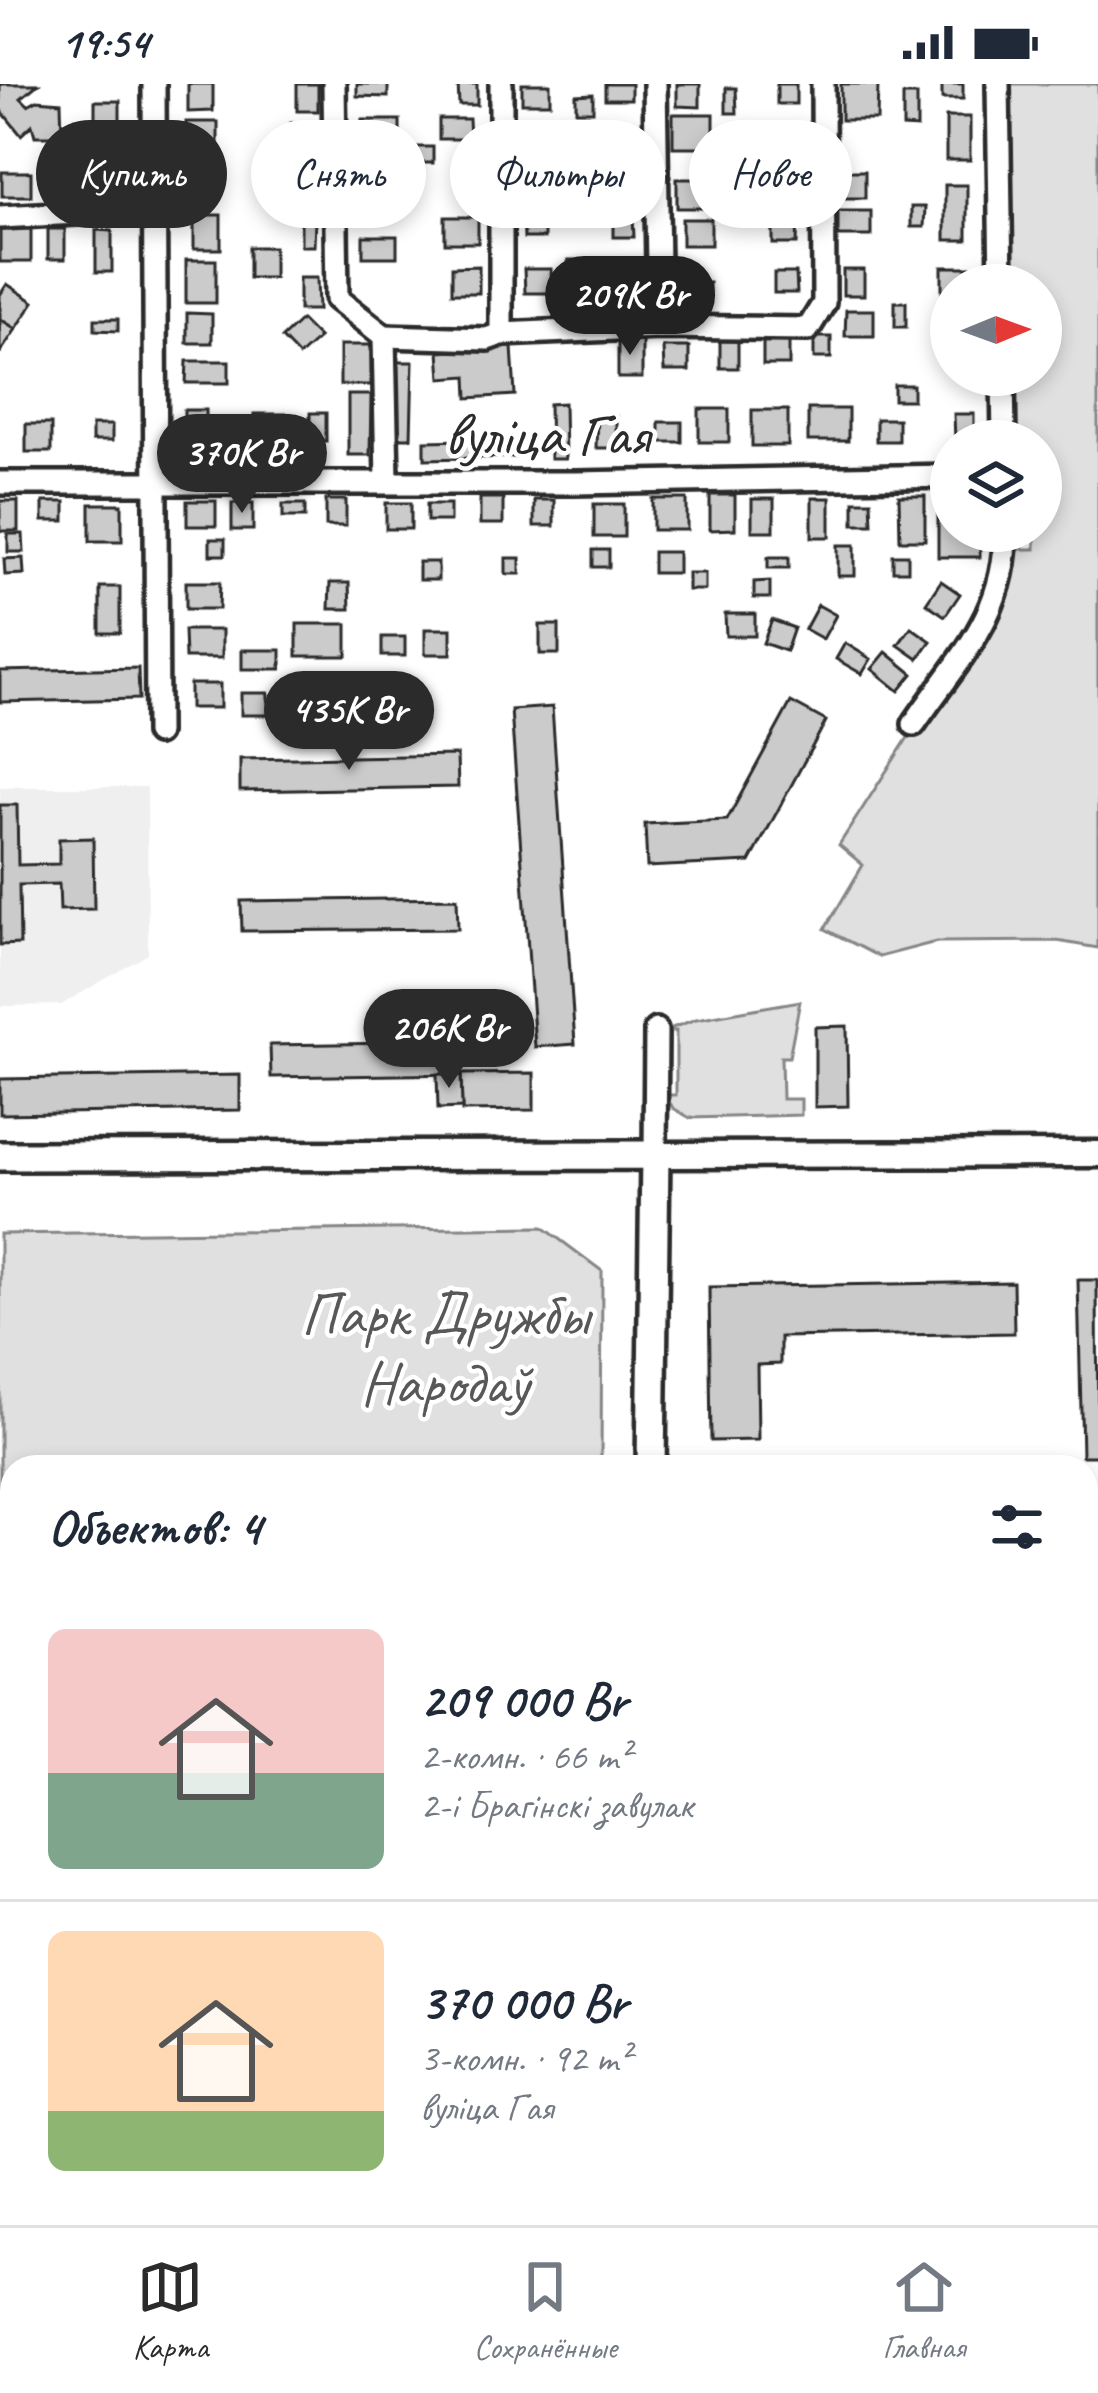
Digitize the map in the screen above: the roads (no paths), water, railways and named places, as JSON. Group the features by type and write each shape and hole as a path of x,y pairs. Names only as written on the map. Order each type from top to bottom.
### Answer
{"main road":[{"path":"0,1156 656,1154 651,1455"}],"street":[{"path":"154,84 154,120"},
{"path":"334,84 337,299 384,336 487,339 501,334 659,327 808,329 824,303 823,84"},
{"path":"501,84 501,334"},
{"path":"655,84 659,327"},
{"path":"998,84 1001,264"},
{"path":"0,217 36,215"},
{"path":"154,228 157,733"},
{"path":"384,336 387,480"},
{"name":"вуліца Гая","path":"0,483 575,483 930,476"},
{"path":"914,724 968,651 989,613 1000,588 1003,552"},
{"path":"656,1030 656,1154 1098,1154"}],"park label":[{"name":"Парк Дружбы Народаў","path":"445,1348"}]}
